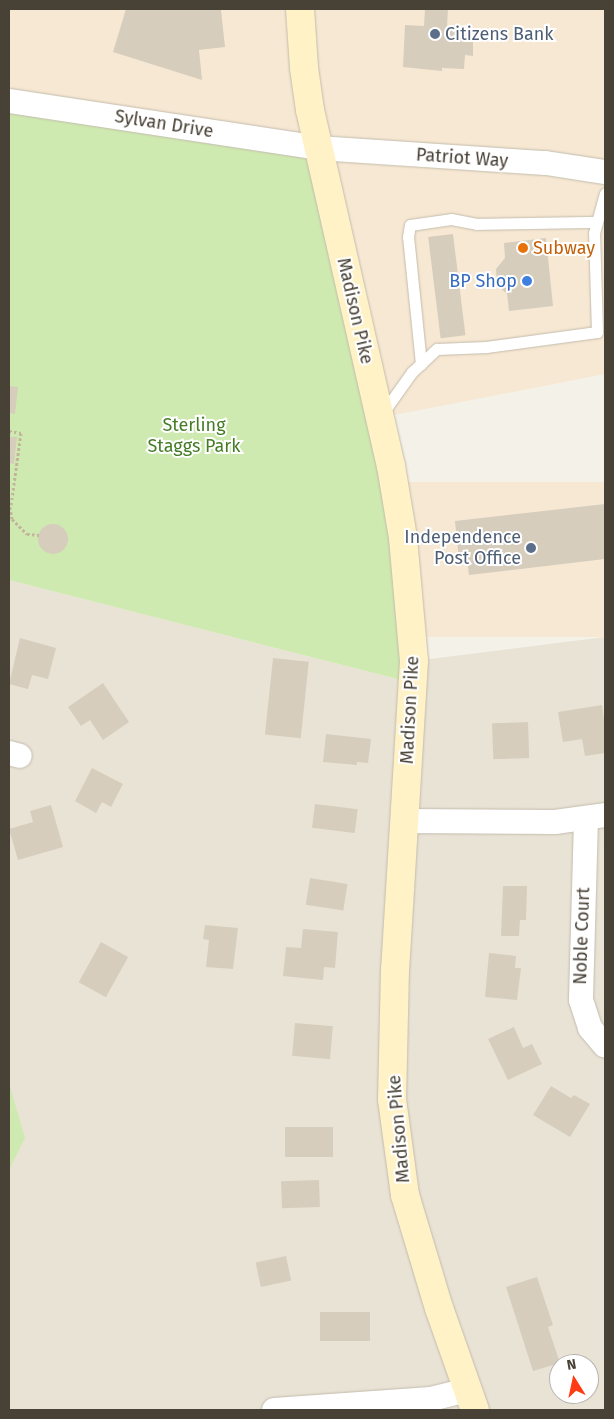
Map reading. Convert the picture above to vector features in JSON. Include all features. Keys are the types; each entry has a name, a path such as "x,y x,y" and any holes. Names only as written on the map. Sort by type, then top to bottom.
{"main road":[{"name":"Madison Pike","path":"300,9 304,68 318,148 380,418 403,538 414,661 395,970 392,1099 405,1195 439,1308 471,1400"}],"street":[{"name":"Sylvan Drive","path":"9,101 318,148"},
{"name":"Patriot Way","path":"318,148 546,163 605,172"},
{"path":"404,821 555,822 596,817"},
{"name":"Noble Court","path":"596,817 581,1000 590,1028 605,1046"},
{"path":"274,1410 430,1398 471,1400"}],"lane":[{"path":"380,418 412,372 437,349 486,347 597,332 594,233 605,193"},
{"path":"421,364 408,237 410,226 451,219 477,224 597,222"}],"path":[{"path":"9,431 21,433 10,504 11,520 28,534 39,535"}],"shaded area":[{"path":"9,9 605,9 605,374 379,418 9,101"},
{"path":"396,482 605,482 605,637 396,637"},
{"path":"9,580 413,683 414,661 605,637 605,1410 9,1410"}],"green space":[{"name":"Sterling Staggs Park","path":"9,101 318,148 355,308 413,683 9,580"},
{"path":"9,1083 25,1138 9,1170"}],"building":[{"path":"126,9 221,10 225,47 199,50 202,80 113,52"},
{"name":"Citizens Bank","path":"425,9 448,9 447,27 466,27 465,41 473,41 473,56 465,55 464,69 442,68 442,71 403,67 405,25 424,26"},
{"path":"453,234 465,335 441,338 428,237"},
{"path":"546,238 553,306 509,311 507,294 497,285 496,269 505,258 504,243"},
{"path":"9,386 18,387 15,414 9,413"},
{"path":"9,437 17,437 14,464 9,463"},
{"name":"Independence Post Office","path":"605,504 605,559 469,575 467,559 459,560 455,521"},
{"path":"53,524 59,525 67,533 67,545 59,553 53,554 47,553 39,545 38,539 39,533 47,525"},
{"path":"20,638 56,648 48,679 32,675 28,689 9,684"},
{"path":"273,658 309,662 301,738 265,735"},
{"path":"103,683 129,722 103,740 90,720 81,726 68,707"},
{"path":"602,705 605,728 605,753 585,756 582,739 563,742 558,712"},
{"path":"528,722 529,758 493,759 492,723"},
{"path":"326,734 371,739 368,763 357,762 357,765 323,762"},
{"path":"92,768 123,784 111,807 102,802 96,813 75,801"},
{"path":"315,804 358,809 355,833 312,828"},
{"path":"51,805 63,847 18,860 9,829 33,822 30,811"},
{"path":"310,878 348,884 343,911 306,905"},
{"path":"503,886 527,886 526,920 520,920 519,936 501,936"},
{"path":"205,925 238,928 233,969 206,967 209,940 203,939"},
{"path":"303,929 338,932 335,968 324,967 323,980 283,976 286,947 301,948"},
{"path":"101,942 128,957 106,997 79,982"},
{"path":"489,953 516,956 515,968 521,968 517,1000 485,997"},
{"path":"295,1023 333,1026 330,1059 292,1056"},
{"path":"514,1027 523,1048 532,1044 542,1064 508,1080 488,1039"},
{"path":"551,1086 571,1098 574,1095 590,1104 570,1137 533,1115"},
{"path":"285,1127 333,1127 333,1157 285,1157"},
{"path":"319,1180 320,1207 282,1208 281,1181"},
{"path":"286,1256 291,1280 261,1287 256,1262"},
{"path":"537,1277 553,1325 548,1327 557,1354 549,1354 549,1366 533,1371 506,1287"},
{"path":"320,1312 370,1312 370,1341 320,1341"}],"place":[{"name":"Citizens Bank","path":"435,34"},
{"name":"Subway","path":"523,248"},
{"name":"BP Shop","path":"527,281"},
{"name":"Independence Post Office","path":"531,548"}]}
